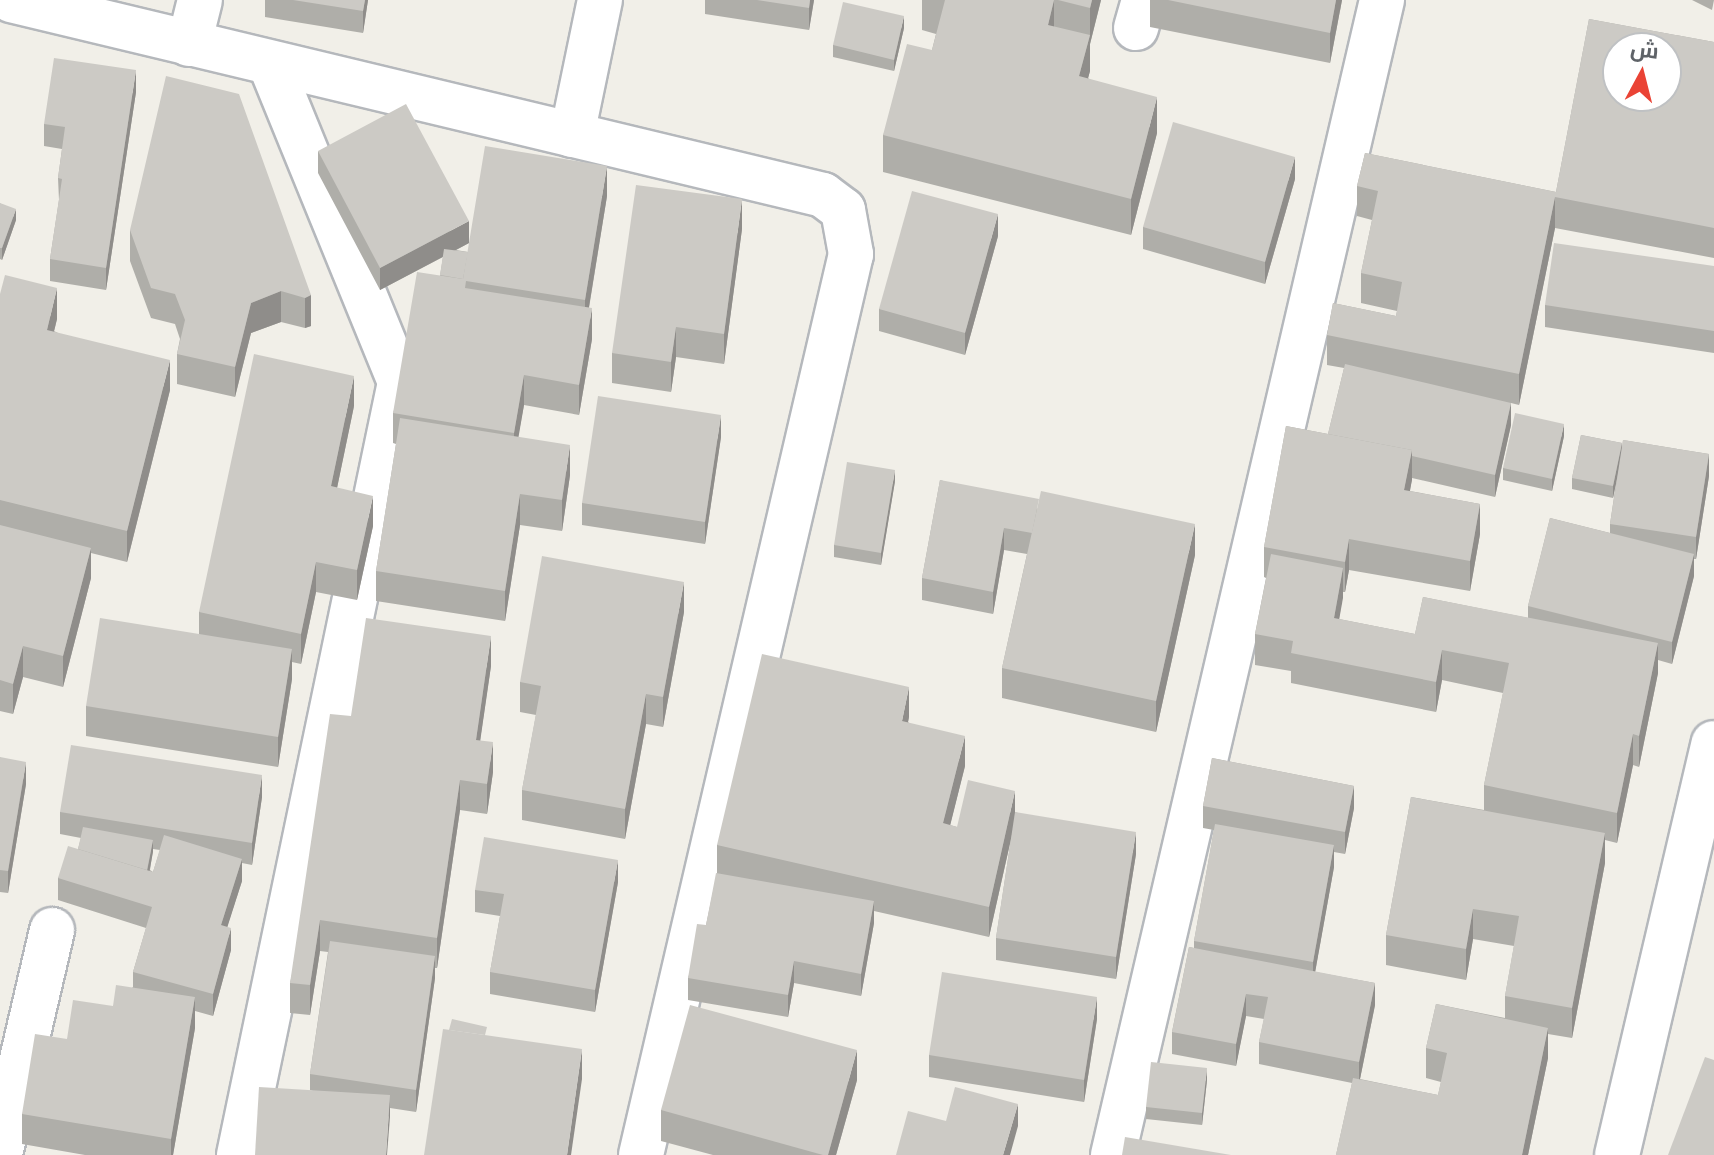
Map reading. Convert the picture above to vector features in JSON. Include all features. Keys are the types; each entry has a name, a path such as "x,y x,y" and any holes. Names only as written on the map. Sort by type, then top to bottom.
{"street":[{"path":"11,0 823,195 843,210 851,254 641,1155"},
{"path":"189,44 200,0"},
{"path":"572,135 600,0"},
{"path":"1113,1155 1382,0"},
{"path":"239,1155 400,382 270,63"},
{"path":"1617,1155 1714,743"},
{"path":"0,1154 52,930"}],"building":[{"path":"293,0 365,0 363,11"},
{"path":"757,0 810,0 809,8"},
{"path":"945,0 1054,0 1048,25 1090,35 1079,76 1157,97 1131,199 883,135 907,44 932,50"},
{"path":"1058,0 1092,0 1090,8"},
{"path":"1168,0 1336,0 1330,33"},
{"path":"843,2 904,16 894,60 833,45"},
{"path":"1589,19 1660,32 1602,32 1602,112 1682,112 1682,36 1714,42 1714,228 1555,197 1519,374 1327,335 1333,303 1396,316 1402,282 1361,273 1378,191 1357,186 1365,153 1556,192"},
{"path":"54,58 136,70 106,268 50,259 62,179 58,178 65,127 44,124"},
{"path":"166,76 239,94 311,295 305,298 281,291 251,303 235,367 177,354 185,320 175,294 151,288 130,230"},
{"path":"406,104 469,221 380,268 318,151"},
{"path":"1173,122 1295,157 1265,262 1143,227"},
{"path":"485,146 607,166 585,300 466,281 465,288 592,308 579,385 524,375 514,433 393,413 417,272 463,279"},
{"path":"636,185 742,199 724,334 676,327 671,362 612,353"},
{"path":"912,191 998,214 965,333 879,309"},
{"path":"0,203 16,209 2,248 0,248"},
{"path":"1554,243 1714,266 1714,331 1545,305"},
{"path":"444,249 468,252 463,279 440,275"},
{"path":"5,275 57,288 47,330 170,360 127,531 0,500 0,294"},
{"path":"254,354 354,376 331,486 373,496 357,570 316,562 301,634 199,612"},
{"path":"1345,364 1511,403 1495,475 1412,456 1412,450 1328,434"},
{"path":"598,396 721,415 705,522 582,503"},
{"path":"1515,413 1564,424 1552,479 1503,468"},
{"path":"400,418 570,445 562,500 520,494 505,591 376,571"},
{"path":"1286,426 1412,450 1404,490 1480,504 1470,561 1349,539 1345,562 1264,547"},
{"path":"1581,435 1622,443 1613,486 1572,478"},
{"path":"1623,440 1709,454 1696,537 1610,524"},
{"path":"847,462 895,470 881,553 834,545"},
{"path":"940,480 1039,499 1032,533 1004,528 993,592 922,578"},
{"path":"1041,491 1195,524 1156,701 1002,668"},
{"path":"1550,518 1694,554 1672,642 1528,606"},
{"path":"0,525 91,548 63,656 23,646 13,684 0,680"},
{"path":"1271,554 1343,568 1334,618 1415,634 1423,597 1658,643 1639,736 1633,734 1617,813 1484,785 1509,663 1442,650 1436,682 1291,653 1293,641 1255,634"},
{"path":"542,556 684,582 663,697 646,694 625,809 522,790 541,686 520,682"},
{"path":"100,618 292,649 278,737 86,706"},
{"path":"366,618 491,636 476,740 493,742 487,784 460,780 437,938 320,920 310,985 290,983 330,714 351,716"},
{"path":"762,654 909,687 902,721 965,736 943,823 957,827 968,780 1015,791 989,907 717,845"},
{"path":"71,745 262,775 252,843 60,812"},
{"path":"0,757 26,762 8,871 0,870"},
{"path":"1212,758 1354,786 1345,832 1203,806"},
{"path":"1411,797 1605,833 1572,1008 1505,996 1519,916 1473,909 1466,949 1386,935"},
{"path":"1015,812 1136,832 1116,957 996,938"},
{"path":"1215,824 1334,845 1313,962 1194,941"},
{"path":"83,827 153,840 147,870 78,849"},
{"path":"164,835 242,859 221,925 231,928 213,994 133,972 152,907 58,878 68,846 153,872"},
{"path":"484,837 618,860 595,990 490,972 504,894 475,890"},
{"path":"716,873 874,901 861,974 794,961 788,995 688,978 697,924 706,925"},
{"path":"330,941 435,956 416,1090 310,1074"},
{"path":"1189,947 1375,983 1359,1062 1259,1042 1268,997 1246,994 1236,1044 1172,1032"},
{"path":"942,972 1097,997 1084,1080 929,1055"},
{"path":"116,985 195,997 171,1139 22,1114 35,1034 67,1039 73,1000 113,1006"},
{"path":"1436,1004 1548,1028 1522,1155 1336,1155 1353,1078 1438,1095 1447,1053 1426,1048"},
{"path":"690,1005 857,1050 828,1155 661,1110"},
{"path":"452,1019 487,1027 485,1035 449,1030"},
{"path":"443,1029 582,1049 567,1155 424,1155"},
{"path":"1705,1057 1714,1060 1714,1155 1668,1155"},
{"path":"1151,1062 1207,1068 1202,1113 1146,1107"},
{"path":"259,1087 390,1095 386,1155 255,1155"},
{"path":"955,1087 1018,1104 1003,1155 896,1155 908,1111 946,1121"},
{"path":"1125,1137 1231,1155 1122,1155"}]}
